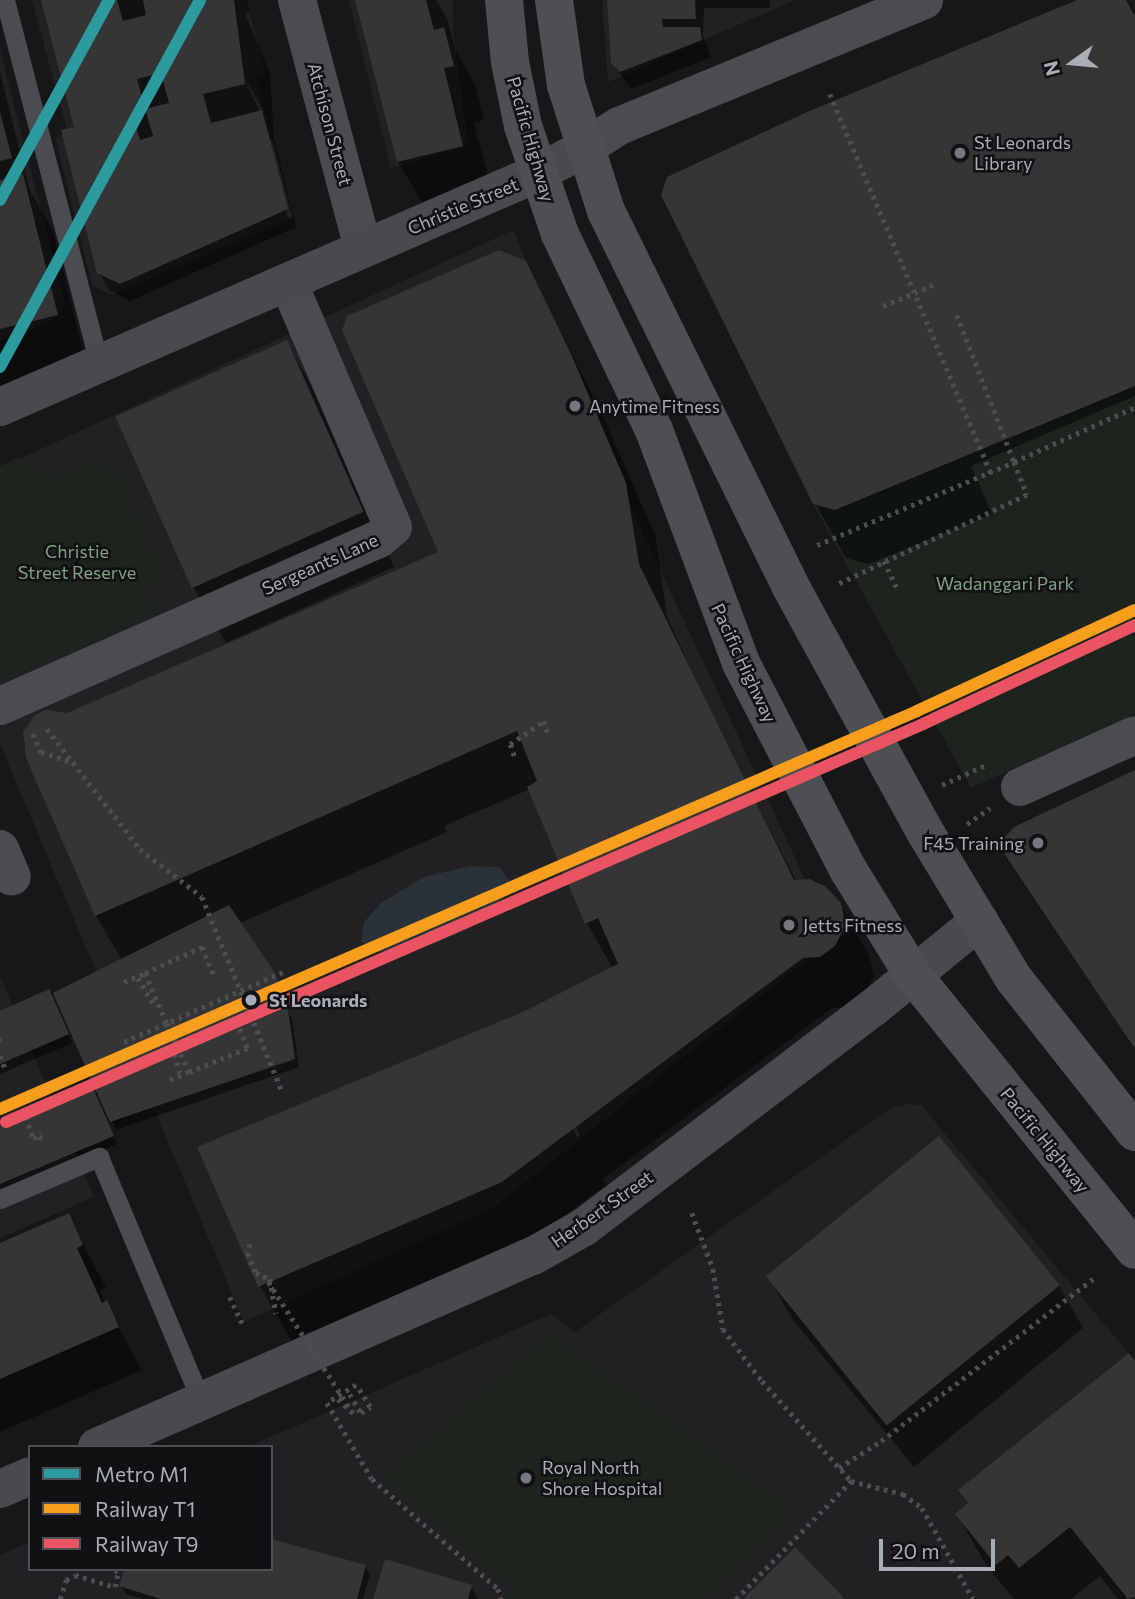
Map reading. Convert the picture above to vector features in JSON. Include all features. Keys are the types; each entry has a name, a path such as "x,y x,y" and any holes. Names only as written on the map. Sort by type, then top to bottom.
{"main road":[{"name":"Pacific Highway","path":"504,0 510,62 538,173 560,234 676,484 741,663 849,871 913,975 1135,1250"},
{"path":"554,0 566,85 583,149 607,211 792,589 1014,979 1135,1132"}],"street":[{"name":"Atchison Street","path":"297,0 363,248"},
{"name":"Christie Street","path":"0,407 538,173 619,126 924,0"},
{"name":"Sergeants Lane","path":"0,706 390,532 392,519 288,282"},
{"path":"1020,787 1135,735"},
{"name":"Herbert Street","path":"102,1445 533,1256 584,1227 913,975 979,921"},
{"path":"0,1489 28,1477"}],"lane":[{"path":"5,0 99,363"},
{"path":"0,1199 99,1157 201,1401"}],"path":[{"path":"830,94 991,472"},
{"path":"884,306 933,285"},
{"path":"838,586 918,544 1027,495 957,315"},
{"path":"817,545 991,472 1135,407"},
{"path":"884,561 898,588"},
{"path":"513,756 510,744 544,721 548,734"},
{"path":"61,742 140,849 202,897 282,1091"},
{"path":"41,752 77,764"},
{"path":"154,1005 141,977 124,982 202,947 215,978"},
{"path":"124,1042 282,972"},
{"path":"145,973 189,1072"},
{"path":"172,1045 183,1072 168,1081 247,1048 234,1019"},
{"path":"0,1056 6,1069"},
{"path":"22,1109 34,1139 41,1136"},
{"path":"692,1213 713,1269 723,1329 762,1381 850,1481 903,1494 922,1508 973,1599"},
{"path":"250,1244 248,1252 256,1273 270,1279 276,1313"},
{"path":"264,1275 339,1397 353,1413"},
{"path":"839,1468 881,1441 1093,1279"},
{"path":"230,1297 244,1327"},
{"path":"350,1394 361,1413 370,1407 356,1385 327,1403 372,1479 498,1589 501,1599"},
{"path":"736,1599 850,1481"},
{"path":"60,1599 66,1580 75,1576 115,1587 118,1572 116,1571"}],"shaded area":[{"path":"32,0 246,0 265,72 255,76 294,218 111,295 92,285 55,138 68,134"},
{"path":"349,0 453,0 453,30 468,146 391,168"},
{"path":"602,0 795,0 608,82"},
{"path":"0,50 65,305 54,320 0,341"},
{"path":"513,230 629,503 833,939 494,1207 244,1322 0,744 0,468"},
{"path":"470,866 499,867 511,883 508,893 470,928 434,944 395,951 377,952 361,941 364,922 381,903 424,877"},
{"path":"0,976 94,1197 0,1238"},
{"path":"907,1104 921,1105 1135,1361 1135,1599 0,1599 0,1555 28,1543 28,1571 273,1571 273,1445 253,1445 551,1314 575,1332 889,1109"}],"green space":[{"name":"Wadanggari Park","path":"1135,386 1135,714 971,788 813,504 836,510"},
{"name":"Christie Street Reserve","path":"20,457 25,464 56,477 93,462 123,472 168,579 150,587 160,613 6,681 0,679 0,466"},
{"path":"550,1331 797,1510 708,1599 509,1599 505,1584 380,1478"}],"building":[{"path":"41,0 117,0 123,21 146,15 143,0 234,0 245,84 203,94 211,123 262,110 288,209 120,284 97,273 61,130 74,127","holes":["161,73 169,103 145,109 137,79","145,109 153,136 140,140 132,112"]},
{"path":"355,0 426,0 434,30 444,27 454,66 444,68 463,146 397,162"},
{"path":"607,0 695,0 696,19 662,19 663,27 700,27 702,40 620,72 611,63"},
{"path":"1077,0 1126,0 1135,17 1135,386 835,510 813,504 661,195 667,177 807,112"},
{"path":"0,112 12,158 0,161"},
{"path":"23,174 58,315 0,329 0,180"},
{"path":"499,250 526,261 571,354 626,483 639,564 794,880 809,879 825,886 841,903 846,925 835,946 820,957 803,958 502,1182 258,1287 197,1147 525,1011 618,964 598,918 585,924 527,787 537,781 517,731 95,916 26,758 23,732 35,715 46,710 67,713 438,552 342,330 347,316"},
{"path":"287,340 363,512 192,588 115,416"},
{"path":"1135,770 1135,1049 1004,853 1005,837 1014,827"},
{"path":"229,905 275,973 288,1009 295,1059 110,1122 53,993"},
{"path":"49,989 69,1034 0,1064 0,1011"},
{"path":"92,1086 114,1136 0,1184 0,1127"},
{"path":"939,1136 1060,1285 887,1426 766,1276"},
{"path":"69,1213 83,1245 77,1248 102,1303 107,1300 119,1327 0,1379 0,1243"},
{"path":"1129,1353 1135,1361 1135,1597 1128,1599 1070,1527 1019,1568 1008,1555 996,1565 955,1514 968,1503 958,1490"},
{"path":"273,1540 366,1565 357,1599 161,1599 119,1586 123,1571 273,1571"},
{"path":"795,1547 845,1599 743,1599"},
{"path":"385,1559 472,1585 468,1599 373,1599"}],"metro line":[{"name":"M1","path":"0,200 109,0"},
{"name":"M1","path":"0,367 200,0"}],"rail line":[{"name":"T1","path":"0,1109 917,711 1135,610"},
{"name":"T9","path":"6,1122 923,724 1135,625"}],"place":[{"name":"St Leonards Library","path":"960,153"},
{"name":"Anytime Fitness","path":"575,406"},
{"name":"F45 Training","path":"1038,843"},
{"name":"Jetts Fitness","path":"789,925"},
{"name":"St Leonards","path":"251,1000"},
{"name":"Royal North Shore Hospital","path":"526,1478"}]}
